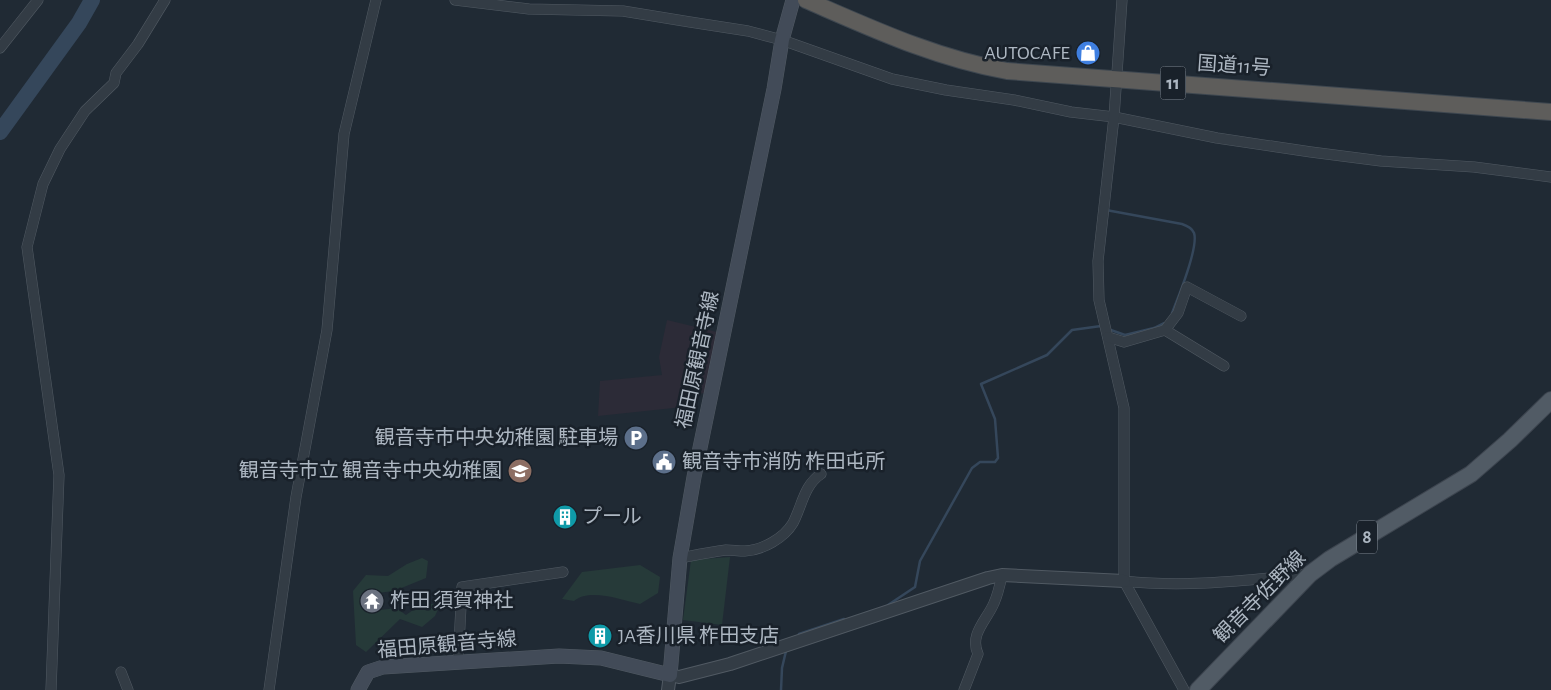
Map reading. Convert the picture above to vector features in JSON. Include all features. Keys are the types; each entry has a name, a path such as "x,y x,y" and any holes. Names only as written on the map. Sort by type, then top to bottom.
{"highway":[{"name":"国道11号","path":"806,0 920,49 946,58 1007,71 1551,112"}],"main road":[{"name":"福田原観音寺線","path":"358,690 368,672 374,669 552,656 601,658 670,676 680,558 694,477 770,108 782,40 793,0"},
{"name":"観音寺佐野線","path":"1198,690 1310,574 1330,559 1471,474 1551,400"}],"street":[{"path":"0,48 38,0"},
{"path":"51,690 60,475 27,247 43,184 60,149 85,110 114,83 116,73 146,31 165,0"},
{"path":"269,690 296,497 327,330 344,134 376,0"},
{"path":"455,0 529,10 623,11 748,31 782,40 892,79 1071,112 1114,117 1217,138 1381,161 1474,167 1551,177"},
{"path":"1122,0 1118,79 1098,261 1099,300 1124,408 1124,581 1184,690"},
{"path":"1108,337 1124,342 1165,330 1178,313 1187,287 1241,316"},
{"path":"1165,330 1224,366"},
{"path":"680,558 732,550 746,551 763,546 784,535 792,524 813,479 821,474"},
{"path":"458,663 462,586 563,572"},
{"path":"668,690 670,676 679,677 730,664 988,578 1002,575 1124,581 1160,585 1199,585 1310,574"},
{"path":"964,690 978,654 975,647 976,634 994,604 1002,575"},
{"path":"121,672 128,690"}],"shaded area":[{"path":"667,320 717,332 705,393 685,396 683,407 598,416 600,381 662,375 659,357"}],"green space":[{"path":"730,557 722,625 683,620 691,560"},
{"path":"422,558 428,561 426,578 394,591 377,593 365,608 373,611 396,608 406,615 423,603 440,605 435,616 422,627 400,619 366,652 356,645 353,591 366,575 388,576 407,564"},
{"path":"640,565 660,577 658,593 640,604 597,595 588,595 574,601 562,599 582,572"}],"waterway":[{"path":"0,132 79,23 92,0"},
{"path":"1106,210 1182,224 1190,227 1193,231 1195,240 1191,261 1172,313"},
{"path":"1108,329 1125,335 1154,328 1164,323"},
{"path":"888,605 915,587 920,561 972,468 980,462 995,462 998,458 995,419 981,384 1047,355 1072,330 1101,326"},
{"path":"799,634 844,619"},
{"path":"781,690 782,668 786,651"}],"place":[{"name":"AUTOCAFE","path":"1088,53"},
{"name":"観音寺市中央幼稚園 駐車場","path":"636,438"},
{"name":"観音寺市消防 柞田屯所","path":"664,462"},
{"name":"観音寺市立 観音寺中央幼稚園","path":"520,471"},
{"name":"プール","path":"565,517"},
{"name":"柞田 須賀神社","path":"372,601"},
{"name":"JA香川県 柞田支店","path":"600,636"}]}
